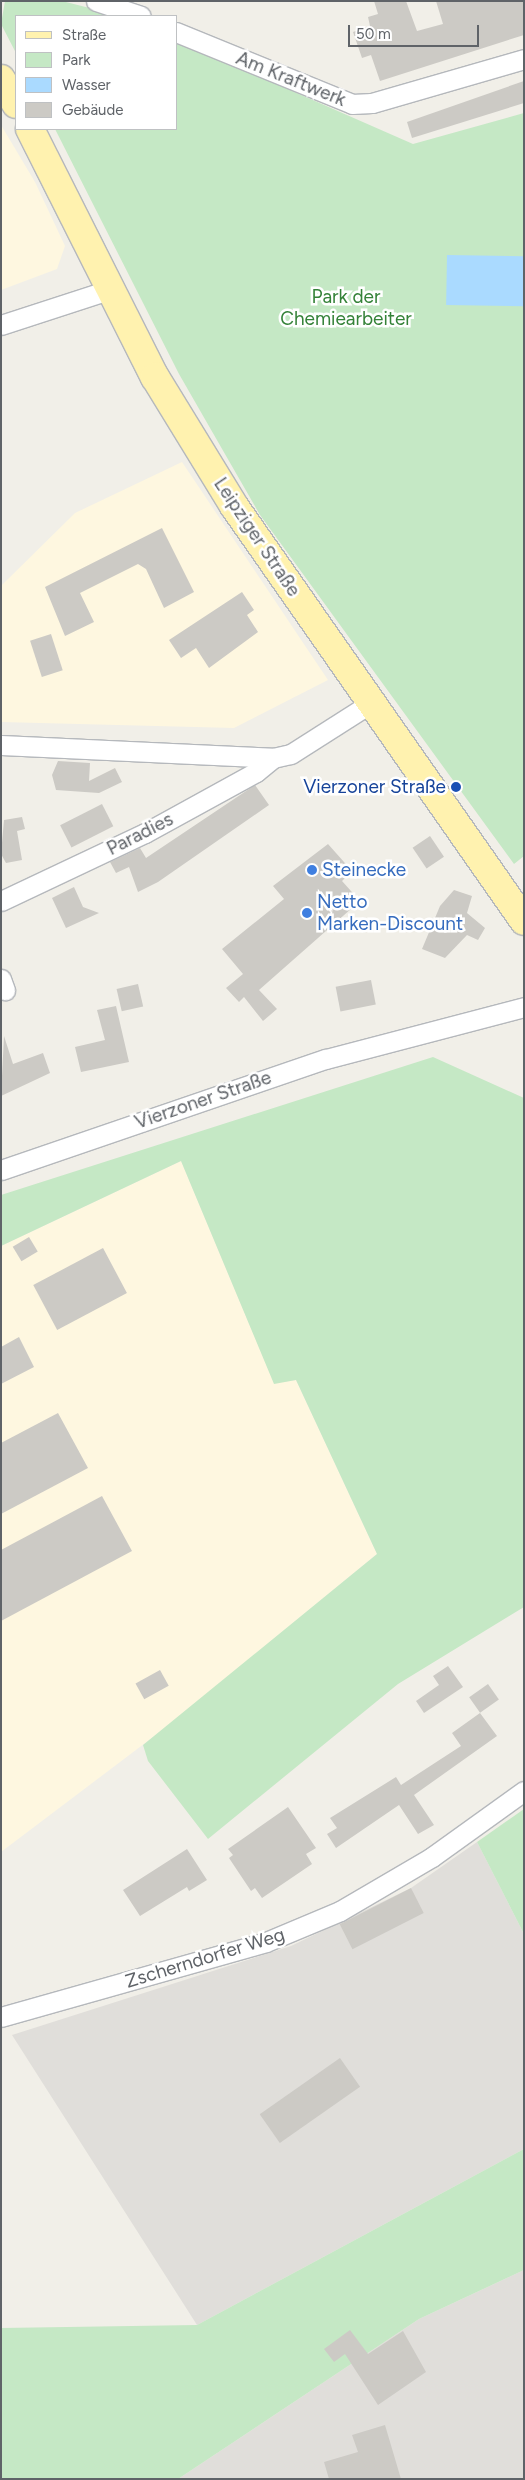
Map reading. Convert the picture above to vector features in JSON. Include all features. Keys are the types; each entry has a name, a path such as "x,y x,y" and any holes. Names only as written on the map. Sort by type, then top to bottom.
{"main road":[{"path":"1,79 15,102"},
{"name":"Leipziger Straße","path":"30,130 154,377 234,506 524,921"}],"street":[{"path":"96,1 138,15"},
{"name":"Am Kraftwerk","path":"178,33 352,104 372,103 524,59"},
{"path":"1,324 109,290"},
{"name":"Paradies","path":"1,745 273,758 291,754 371,703"},
{"name":"Paradies","path":"1,901 145,833 256,772 273,758"},
{"name":"Vierzoner Straße","path":"1,1170 326,1059 524,1007"},
{"name":"Zscherndorfer Weg","path":"1,2017 266,1942 331,1915 432,1857 524,1791"}],"shaded area":[{"path":"1,125 35,182 65,246 57,269 1,290"},
{"path":"182,462 328,680 234,728 1,722 1,586 75,513"},
{"path":"181,1161 274,1383 296,1380 377,1554 169,1725 1,1852 1,1246"},
{"path":"477,1842 524,1934 524,2149 197,2325 12,2035 291,1946 411,1888"},
{"path":"524,2270 524,2479 178,2479 419,2319"}],"green space":[{"path":"5,1 62,1 117,15 15,15 15,51 1,24"},
{"name":"Park der Chemiearbeiter","path":"178,41 413,144 524,113 524,856 514,864 260,515 179,374 56,130 178,130"},
{"path":"433,1057 524,1098 524,1607 398,1684 208,1839 148,1761 143,1745 377,1554 296,1380 274,1384 181,1161 1,1246 1,1195"},
{"path":"524,1809 524,1934 477,1842"},
{"path":"524,2149 524,2270 419,2319 178,2479 1,2479 1,2328 197,2325"}],"water":[{"path":"447,255 524,256 523,306 446,305"}],"building":[{"path":"374,1 406,1 417,31 443,24 436,1 524,1 524,35 380,81 371,55 362,58 353,32 370,26 368,17 378,14"},
{"path":"524,81 524,103 412,138 407,122"},
{"path":"162,528 194,592 164,608 146,569 138,564 80,593 94,622 65,636 45,587"},
{"path":"242,592 254,610 247,615 258,632 209,668 196,648 181,658 169,640"},
{"path":"51,634 63,670 42,677 30,641"},
{"path":"58,761 90,763 89,781 115,768 122,782 99,793 56,790 52,775"},
{"path":"255,785 269,805 158,882 138,892 129,867 116,873 110,862 140,848 146,858"},
{"path":"102,804 113,826 71,848 60,825"},
{"path":"22,817 25,829 17,831 22,860 6,863 1,854 4,820"},
{"path":"430,836 444,857 427,868 413,848"},
{"name":"Netto Marken-Discount","path":"328,844 352,871 342,881 360,901 259,990 277,1009 263,1021 244,997 239,1002 226,988 243,974 222,949 284,899 273,886"},
{"path":"74,887 83,907 99,913 66,928 52,898"},
{"path":"454,890 472,896 467,913 485,928 478,940 467,935 445,958 422,949 440,906"},
{"path":"371,980 376,1005 340,1011 336,987"},
{"path":"138,984 143,1006 122,1011 117,989"},
{"path":"116,1006 129,1062 81,1072 75,1047 105,1040 97,1010"},
{"path":"4,1036 13,1064 43,1053 50,1073 1,1096"},
{"path":"29,1237 38,1252 21,1261 13,1247"},
{"path":"103,1248 127,1293 57,1330 33,1285"},
{"path":"19,1337 34,1367 1,1384 1,1347"},
{"path":"58,1413 88,1468 1,1514 1,1443"},
{"path":"102,1496 132,1551 1,1621 1,1550"},
{"path":"448,1666 463,1687 424,1713 416,1701 439,1685 433,1676"},
{"path":"160,1670 169,1686 144,1699 136,1684"},
{"path":"488,1684 499,1700 480,1713 469,1697"},
{"path":"480,1713 497,1736 414,1795 434,1825 418,1834 399,1805 336,1848 327,1834 337,1828 330,1818 396,1777 401,1785 461,1746 452,1733"},
{"path":"288,1807 316,1848 306,1854 312,1864 262,1898 255,1888 251,1891 229,1858 233,1855 228,1849"},
{"path":"187,1849 207,1880 189,1891 187,1887 140,1916 123,1890"},
{"path":"411,1888 424,1913 352,1949 340,1924"},
{"path":"340,2058 360,2087 280,2143 260,2114"},
{"path":"350,2330 368,2354 403,2331 426,2372 378,2405 345,2354 334,2362 324,2349"},
{"path":"385,2425 401,2479 329,2479 324,2462 358,2452 352,2435"}],"place":[{"name":"Vierzoner Straße","path":"456,787"},
{"name":"Steinecke","path":"312,870"},
{"name":"Netto Marken-Discount","path":"307,913"}]}
